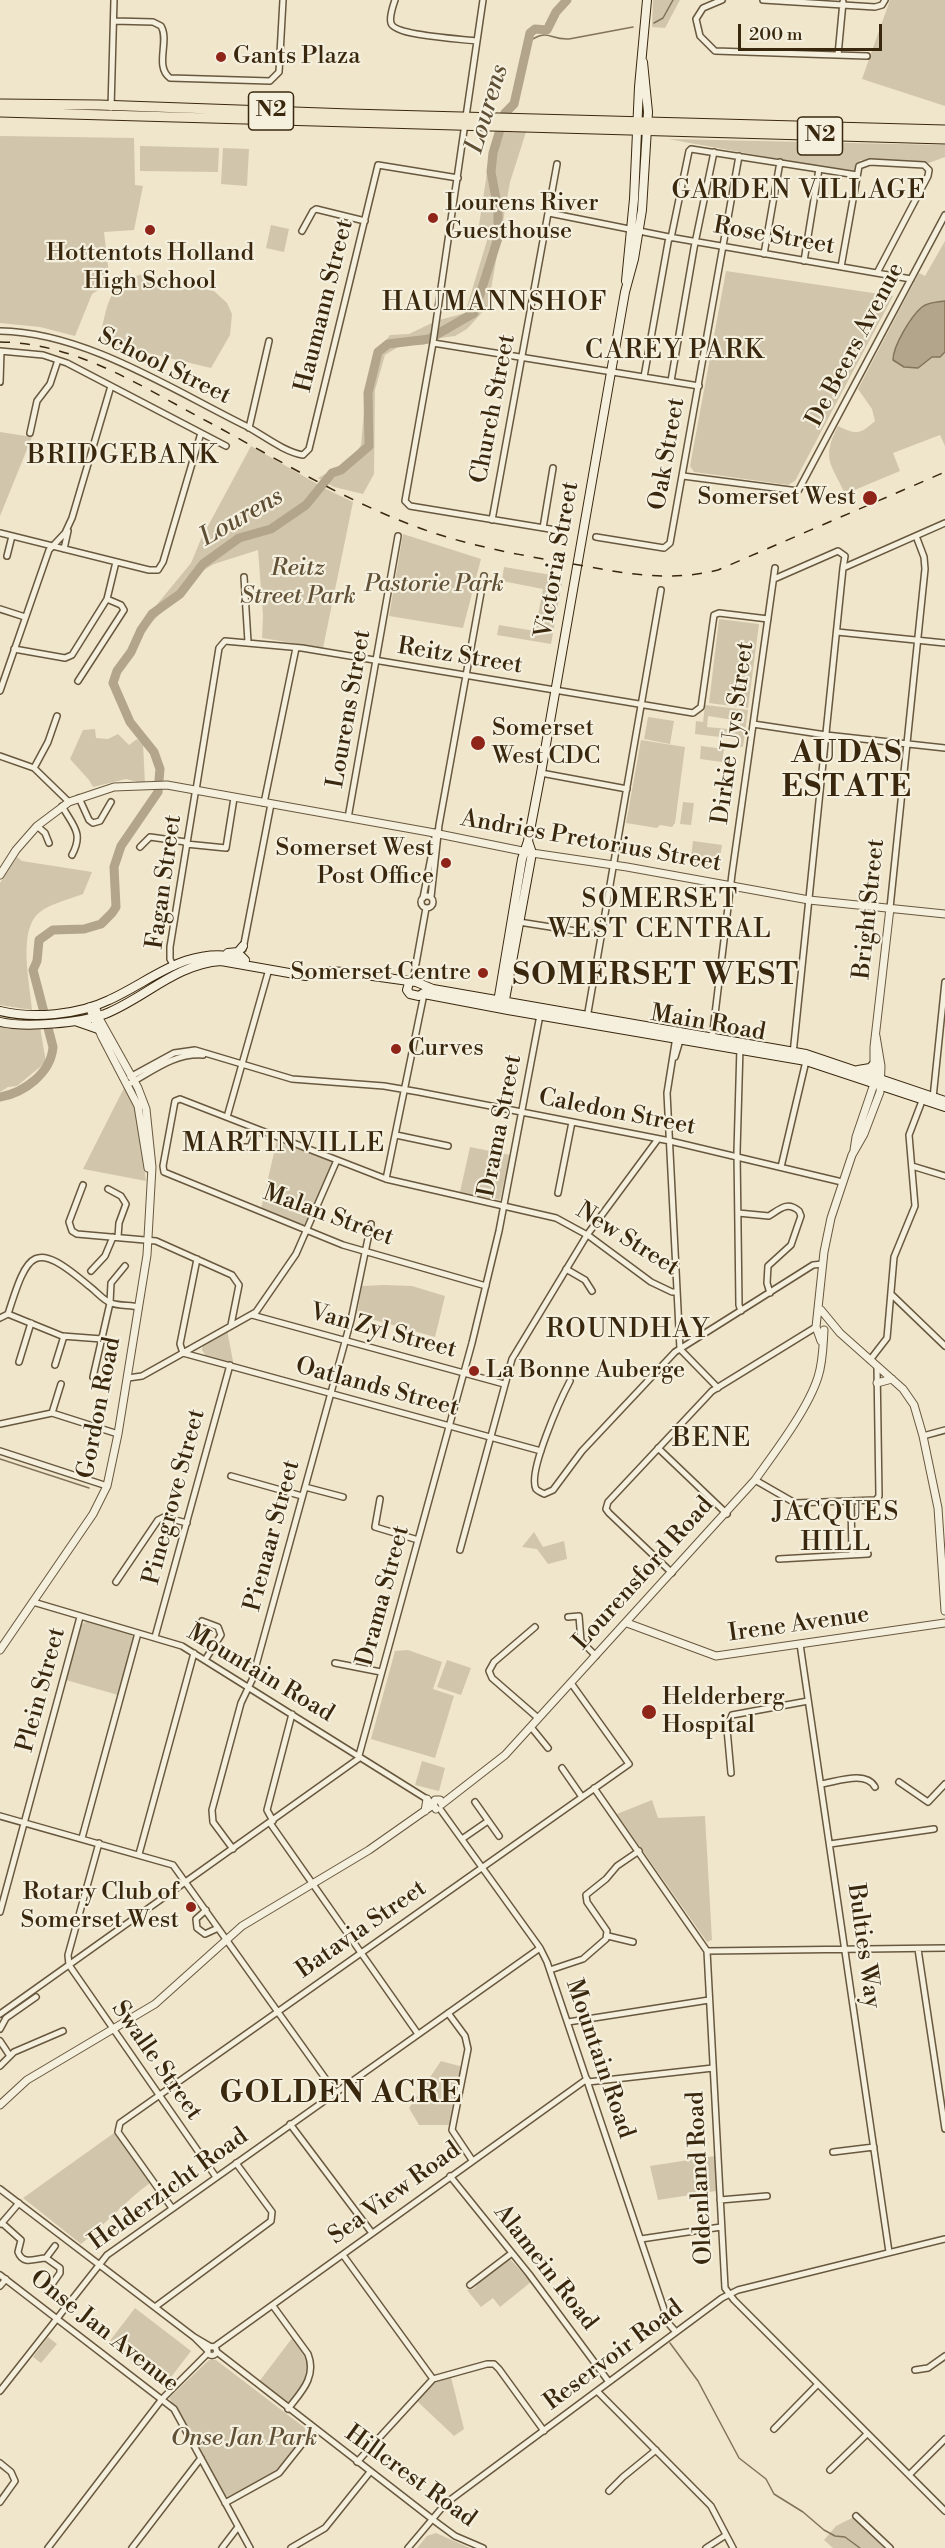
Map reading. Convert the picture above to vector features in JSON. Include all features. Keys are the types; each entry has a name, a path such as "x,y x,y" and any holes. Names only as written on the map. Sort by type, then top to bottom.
{"highway":[{"name":"N2","path":"0,104 465,126 498,127 524,122"},
{"name":"N2","path":"0,112 111,111 467,116 501,117 524,122 945,139"},
{"name":"N2","path":"642,126 945,130"}],"main road":[{"name":"Victoria Street","path":"501,1005 635,231 642,126 639,87 647,0"},
{"path":"501,1005 519,922 528,852"},
{"path":"0,1011 31,1015 92,1006 124,993 173,965 199,956 238,952 243,946"},
{"path":"223,954 258,968 306,976 328,971 389,979 411,986 422,993"},
{"path":"0,1022 33,1025 96,1016 177,973 208,962 240,960"},
{"path":"411,986 422,993"},
{"name":"Main Road","path":"422,993 792,1055 819,1057 922,1101 945,1107"},
{"name":"Main Road","path":"422,993 501,1005 540,1015 587,1019"},
{"path":"423,1006 429,998 440,997"},
{"path":"73,1021 98,1029"},
{"name":"Main Road","path":"792,1055 945,1101"},
{"path":"854,1070 870,1068 875,1062"}],"street":[{"path":"111,111 114,0"},
{"path":"114,21 153,22 162,26 164,32 163,70 170,78 270,81 279,72 283,0"},
{"path":"395,0 390,20 393,27 432,37 477,41"},
{"path":"483,0 436,321 405,500 407,504 556,530"},
{"path":"722,0 703,9 696,19 700,36 715,51 867,56"},
{"path":"763,0 843,2 874,7 884,2"},
{"path":"838,55 843,2"},
{"path":"644,377 689,151 694,149 857,176"},
{"path":"670,381 695,241 714,152"},
{"name":"Oak Street","path":"596,537 664,548 668,546 699,386 739,156"},
{"path":"765,254 780,162"},
{"path":"841,267 859,166 864,162 924,165 929,170 928,176 877,273"},
{"name":"Church Street","path":"492,520 557,164"},
{"name":"Haumann Street","path":"305,454 311,443 378,165 458,178"},
{"path":"804,261 819,169"},
{"path":"302,231 316,209 365,221"},
{"name":"Rose Street","path":"549,213 670,238 911,279"},
{"name":"De Beers Avenue","path":"682,476 798,491 945,215"},
{"name":"School Street","path":"0,331 48,336 83,347 300,455 305,454"},
{"path":"433,340 522,358 699,386"},
{"path":"249,428 269,341"},
{"path":"0,378 0,351 58,360 226,446"},
{"path":"30,433 37,401 51,384 58,360"},
{"path":"64,549 111,386"},
{"path":"0,532 116,562 158,570 163,562 201,433"},
{"path":"543,528 553,468"},
{"path":"843,568 945,523"},
{"path":"1,687 45,560 53,546 68,529"},
{"path":"6,556 12,536"},
{"name":"Lourens Street","path":"348,818 398,536"},
{"name":"Bright Street","path":"878,1082 875,1062 876,1036 925,564 916,536"},
{"path":"774,579 838,551 844,556 792,1055"},
{"path":"14,649 69,657 75,652 107,598 116,562"},
{"name":"Dirkie Uys Street","path":"712,1041 775,568"},
{"path":"426,908 421,903 439,825 484,576"},
{"path":"244,577 248,642"},
{"path":"587,1019 661,590"},
{"path":"78,681 124,610 121,605 107,598"},
{"path":"0,609 26,617"},
{"name":"Reitz Street","path":"219,648 227,640 296,648 693,713 701,707 714,615 720,612 768,619"},
{"path":"837,632 945,643"},
{"name":"Fagan Street","path":"177,973 170,947 219,648"},
{"path":"240,960 296,648"},
{"path":"34,768 48,742 57,716"},
{"path":"753,724 826,735 945,748"},
{"path":"0,756 34,768 46,777 69,802"},
{"path":"541,773 627,789"},
{"name":"Andries Pretorius Street","path":"0,875 2,866 37,825 62,806 114,787 142,785 268,803 437,833 528,852 809,900 945,914"},
{"path":"79,798 89,820 93,823 100,821 111,802"},
{"path":"140,847 150,837 225,848 233,798"},
{"path":"62,806 79,835 78,844 72,855"},
{"path":"37,825 45,833 49,843"},
{"path":"426,908 433,905 431,897 437,833"},
{"path":"615,852 619,862 625,867"},
{"path":"597,864 608,872 610,882"},
{"path":"423,898 431,897"},
{"path":"411,986 426,908"},
{"path":"519,922 601,935"},
{"path":"227,1117 269,969"},
{"path":"933,1098 945,982"},
{"path":"387,1179 423,1006 422,993"},
{"name":"Gordon Road","path":"0,1650 93,1514 106,1486 128,1378 149,1240 152,1167 148,1119 92,1006"},
{"name":"Drama Street","path":"360,1756 486,1286 504,1207 540,1015"},
{"name":"Gordon Road","path":"96,1016 98,1029 130,1080"},
{"path":"679,1035 667,1093 680,1349 718,1388"},
{"name":"Bright Street","path":"876,1036 878,1082"},
{"path":"740,1046 737,1086 737,1156 739,1305 741,1311"},
{"name":"Caledon Street","path":"130,1080 178,1052 195,1050 241,1065 309,1082 384,1086 534,1114 658,1138 842,1182"},
{"path":"781,1167 806,1061"},
{"name":"Lourensford Road","path":"0,2105 12,2092 33,2076 161,2000 226,1938 249,1921 362,1855 499,1761 727,1514 778,1448 813,1389 821,1366 820,1307 828,1229 855,1141 878,1082"},
{"path":"525,1098 528,1110 534,1114"},
{"name":"New Street","path":"162,1169 174,1102 180,1099 387,1179 556,1218 587,1235 651,1282 672,1292 678,1292"},
{"path":"870,1360 887,1338 894,1257 915,1203 909,1135 922,1101"},
{"path":"558,1193 572,1122"},
{"path":"244,1147 249,1148 252,1145 258,1130"},
{"path":"396,1135 448,1146"},
{"path":"460,1550 504,1384 514,1355 587,1235 658,1138"},
{"path":"128,1378 142,1376 249,1315 290,1264 337,1160"},
{"path":"912,1166 945,1176"},
{"name":"Malan Street","path":"162,1169 165,1173 364,1252 486,1286"},
{"path":"83,1185 69,1222 70,1228 77,1234 160,1242 235,1277 239,1285 231,1325"},
{"path":"91,1271 105,1256 115,1237 126,1204 121,1196 108,1189"},
{"path":"738,1213 769,1216 780,1207 787,1206 799,1211 801,1216 790,1245 768,1266 767,1283 770,1293"},
{"name":"Pienaar Street","path":"233,1849 213,1821 212,1815 345,1341 371,1224"},
{"path":"0,1318 8,1314 22,1273 32,1261 41,1257 53,1258 63,1264 110,1303 139,1307"},
{"path":"183,1353 180,1344 197,1259"},
{"path":"570,1381 553,1415 541,1451 535,1485 541,1493 546,1494 553,1490 582,1451 680,1349 813,1265 823,1264"},
{"path":"93,1377 110,1303 111,1283 125,1266"},
{"path":"566,1269 588,1282 592,1291"},
{"path":"891,1294 945,1347"},
{"path":"235,1306 249,1315"},
{"path":"820,1307 833,1326 911,1399 923,1436 941,1527 945,1611"},
{"path":"8,1314 64,1336 102,1340"},
{"name":"Van Zyl Street","path":"249,1315 504,1384"},
{"path":"19,1362 31,1323"},
{"path":"672,1573 609,1513 606,1506 610,1498 709,1394 804,1336 821,1328 833,1326"},
{"path":"821,1328 840,1333"},
{"path":"55,1365 64,1336"},
{"path":"200,1343 199,1350 204,1358"},
{"name":"Oatlands Street","path":"183,1353 541,1451"},
{"name":"Pinegrove Street","path":"155,1638 230,1365"},
{"path":"755,1480 791,1502 875,1501 879,1496 877,1366"},
{"path":"877,1383 892,1379"},
{"path":"52,1413 61,1384"},
{"path":"0,1424 52,1413 118,1434"},
{"path":"923,1436 945,1430"},
{"path":"658,1448 727,1514"},
{"path":"0,1451 106,1486"},
{"path":"231,1476 302,1496"},
{"path":"305,1487 343,1497"},
{"path":"380,1499 375,1527 418,1540"},
{"path":"850,1502 852,1555"},
{"path":"116,1582 158,1520 164,1517 187,1523"},
{"path":"779,1559 868,1554"},
{"name":"Mountain Road","path":"33,1602 176,1643 435,1803 540,1948 568,2022 669,2324 676,2332"},
{"path":"568,1617 579,1616 581,1641 596,1656"},
{"name":"Plein Street","path":"0,1912 80,1617"},
{"path":"202,1621 216,1626 221,1633 220,1640 205,1660"},
{"name":"Irene Avenue","path":"627,1623 714,1656 945,1623"},
{"path":"535,1627 494,1662 489,1671 492,1678 538,1718"},
{"path":"82,1838 138,1633"},
{"name":"Bulties Way","path":"800,1644 889,2252"},
{"path":"139,1854 194,1653"},
{"path":"335,1663 381,1672"},
{"name":"Batavia Street","path":"172,2208 118,2132 117,2128 120,2123 629,1764 571,1683"},
{"path":"731,1773 727,1729 732,1715 808,1701"},
{"path":"292,1714 267,1810 271,1822 311,1883 418,2034"},
{"path":"531,1727 548,1748"},
{"path":"0,2013 356,1762 360,1756"},
{"path":"562,1768 582,1797"},
{"path":"821,1784 862,1778 871,1781 875,1787"},
{"path":"899,1782 928,1802 945,1784"},
{"path":"594,1788 707,1951 945,1948"},
{"path":"475,1802 499,1836"},
{"path":"423,1814 428,1806 435,1803"},
{"path":"0,1816 171,1864 335,2092"},
{"path":"462,1839 488,1821"},
{"path":"830,1844 934,1829"},
{"path":"69,1965 68,1955 99,1843"},
{"path":"608,1936 607,1930 587,1902 586,1895 620,1864 639,1851"},
{"path":"206,1910 196,1919 197,1928 205,1934 218,1928"},
{"path":"608,1936 633,1942"},
{"path":"550,1970 583,1959 608,1936"},
{"name":"Helderzicht Road","path":"0,2391 107,2254 540,1948"},
{"path":"918,1949 945,2129"},
{"name":"Oldenland Road","path":"707,1951 724,2284 730,2294 945,2511"},
{"name":"Swalle Street","path":"69,1965 216,2177"},
{"path":"0,2029 6,2018 36,1997"},
{"path":"568,2022 710,2000"},
{"path":"448,2013 465,2036 468,2049 451,2128 472,2160"},
{"path":"0,2066 10,2056 63,2031"},
{"path":"0,2041 10,2056"},
{"name":"Sea View Road","path":"51,2547 162,2399 212,2351 472,2160 587,2081 713,2068"},
{"path":"291,2124 372,2233"},
{"path":"833,2152 874,2147"},
{"path":"155,2307 270,2221 272,2212 236,2163"},
{"name":"Alamein Road","path":"450,2176 512,2253 609,2382"},
{"name":"Hillcrest Road","path":"0,2189 455,2536 483,2548"},
{"path":"720,2200 767,2196"},
{"path":"19,2203 1,2224 21,2240 18,2252 23,2259 28,2261 46,2258 55,2246"},
{"path":"641,2239 721,2227"},
{"name":"Reservoir Road","path":"408,2548 446,2503 730,2294 738,2290 945,2239"},
{"path":"470,2285 512,2253"},
{"path":"343,2254 433,2379"},
{"path":"46,2258 61,2271 48,2290"},
{"name":"Onse Jan Avenue","path":"0,2275 162,2399 178,2415 250,2548"},
{"path":"0,2286 6,2279"},
{"path":"273,2306 308,2354 311,2362 307,2383 288,2409"},
{"path":"915,2370 928,2368 945,2356"},
{"path":"357,2462 433,2379 487,2364 494,2364 544,2431"},
{"path":"774,2429 818,2384"},
{"path":"597,2391 711,2506 733,2548"},
{"path":"225,2503 279,2473 314,2429"},
{"path":"830,2470 867,2434"},
{"path":"909,2475 945,2439"},
{"path":"609,2492 622,2477 656,2450"},
{"path":"132,2548 201,2458"},
{"path":"0,2463 11,2472 15,2481 0,2502"},
{"path":"291,2548 325,2528 370,2472"},
{"path":"856,2516 890,2548"},
{"path":"222,2548 238,2527"},
{"path":"706,2548 726,2535"}],"green space":[{"path":"653,0 680,0 665,28 652,27"},
{"path":"890,0 945,0 945,106 862,79"},
{"path":"496,131 526,132 510,182 488,306 467,329 455,336 440,338 423,345 401,345 385,355 375,390 374,474 363,494 334,487 318,478 348,460 361,445 366,389 375,355 390,335 409,334 436,321 465,313 489,234 479,225 491,147 493,147"},
{"path":"0,136 134,138 135,185 143,186 134,230 104,232 110,283 92,294 75,336 40,327 0,323"},
{"path":"668,139 945,145 945,157 926,164 860,160 855,173"},
{"path":"140,146 219,148 218,172 140,171"},
{"path":"223,148 249,149 247,186 221,184"},
{"path":"271,225 289,229 284,252 266,248"},
{"path":"945,241 945,446 940,435 893,453 900,471 845,494 830,461 830,446 833,437 838,426 858,432 875,421 872,409 858,389 919,273 925,276"},
{"path":"726,271 893,296 795,481 788,485 694,472 690,466"},
{"path":"143,274 214,291 227,303 232,314 230,335 211,368 106,343 101,332 112,295 123,282"},
{"path":"0,432 32,437 0,516"},
{"name":"Reitz Street Park","path":"251,446 353,502 323,648 262,638 263,615 258,550 214,564 204,570 147,627 143,635 136,630 191,563 201,539"},
{"name":"Pastorie Park","path":"403,534 481,559 463,628 389,616"},
{"path":"504,567 563,577 551,644 497,635 499,625 535,631 543,589 502,581"},
{"path":"719,619 759,624 748,708 709,703"},
{"path":"705,705 748,710 743,747 735,746 736,739 695,734 696,721 703,722","holes":["708,716 740,721 739,730 707,727"]},
{"path":"648,717 674,721 670,744 644,739"},
{"path":"95,729 96,738 108,739 118,734 129,745 137,739 143,744 145,784 126,779 93,787 70,759 83,730"},
{"path":"641,740 685,747 675,823 672,827 660,825 657,828 626,823"},
{"path":"701,746 724,749 722,762 700,759"},
{"path":"683,802 694,803 691,825 680,824"},
{"path":"693,841 722,845 718,870 690,866"},
{"path":"17,857 22,861 92,872 83,894 50,906 33,920 27,944 32,1010 0,1005 0,883"},
{"path":"0,1025 19,1029 40,1027 46,1062 17,1086 8,1087 0,1092"},
{"path":"125,1086 137,1113 146,1181 83,1169"},
{"path":"277,1140 332,1161 323,1190 304,1225 261,1209"},
{"path":"470,1147 510,1155 500,1200 460,1192"},
{"path":"362,1286 412,1286 445,1296 435,1337 357,1315"},
{"path":"227,1330 232,1363 206,1356 202,1350 203,1344"},
{"path":"534,1532 543,1547 564,1541 567,1559 548,1564 537,1549 522,1547"},
{"path":"87,1621 130,1633 133,1637 118,1695 66,1680 81,1625"},
{"path":"408,1650 442,1662 433,1689 454,1696 435,1758 371,1739 395,1651"},
{"path":"447,1660 471,1668 461,1695 437,1687"},
{"path":"422,1761 445,1768 439,1791 415,1785"},
{"path":"652,1800 658,1818 705,1816 712,1940 707,1942 617,1814"},
{"path":"441,2061 463,2067 449,2125 419,2125 409,2108"},
{"path":"114,2133 150,2183 81,2244 23,2198"},
{"path":"715,2156 716,2191 658,2200 650,2166"},
{"path":"510,2259 531,2282 500,2307 493,2298 481,2307 467,2290 474,2289 479,2282"},
{"path":"135,2308 191,2351 165,2385 109,2342"},
{"path":"48,2337 57,2344 41,2363 33,2357"},
{"path":"293,2337 305,2356 308,2369 305,2382 287,2403 258,2383"},
{"name":"Onse Jan Park","path":"209,2360 216,2360 305,2428 305,2436 278,2471 230,2498 224,2495 169,2398"},
{"path":"451,2377 464,2429 454,2436 417,2401 435,2382"},
{"path":"856,2516 890,2548 833,2548 824,2540 836,2526"},
{"path":"436,2533 470,2548 417,2548 427,2536"}],"shaded area":[{"path":"945,301 945,352 940,357 932,357 918,368 904,367 893,360 899,339 918,311 927,304"}],"waterway":[{"name":"Lourens","path":"0,1097 18,1091 35,1080 42,1073 51,1056 53,1047 33,970 37,961 39,940 53,930 84,929 101,924 112,913 116,907 114,867 121,846 158,792 160,769 154,752 130,722 113,683 117,671 131,652 141,630 152,614 180,594 203,564 239,538 271,529 306,505 332,473 341,470 369,446 368,393 378,352 388,344 429,339 474,313 498,238 498,209 491,172 493,153 505,113 514,104 530,33 535,29 547,30 556,12 567,0"},
{"path":"654,23 663,18 673,0"},
{"path":"526,43 544,35 569,39 633,27"},
{"path":"0,1459 89,1488"},
{"path":"670,2343 698,2381 739,2458 766,2479 774,2494 803,2512 824,2530 835,2536 845,2537 860,2548"}],"railway":[{"path":"0,342 28,344 54,350 105,368 346,496 406,523 490,548 631,574 683,576 718,570 945,472"}],"place":[{"name":"Gants Plaza","path":"221,57"},
{"name":"Lourens River Guesthouse","path":"433,218"},
{"name":"Hottentots Holland High School","path":"150,230"},
{"name":"Somerset West","path":"870,498"},
{"name":"Somerset West CDC","path":"478,743"},
{"name":"Somerset West Post Office","path":"446,863"},
{"name":"Somerset Centre","path":"483,973"},
{"name":"Curves","path":"396,1049"},
{"name":"La Bonne Auberge","path":"474,1371"},
{"name":"Helderberg Hospital","path":"649,1712"},
{"name":"Rotary Club of Somerset West","path":"191,1907"}],"district":[{"name":"GARDEN VILLAGE","path":"799,192"},
{"name":"HAUMANNSHOF","path":"495,304"},
{"name":"CAREY PARK","path":"675,352"},
{"name":"BRIDGEBANK","path":"123,457"},
{"name":"AUDAS ESTATE","path":"847,772"},
{"name":"SOMERSET WEST CENTRAL","path":"660,916"},
{"name":"SOMERSET WEST","path":"656,977"},
{"name":"MARTINVILLE","path":"284,1145"},
{"name":"ROUNDHAY","path":"628,1331"},
{"name":"BENE","path":"712,1440"},
{"name":"JACQUES HILL","path":"836,1529"},
{"name":"GOLDEN ACRE","path":"341,2095"}]}
